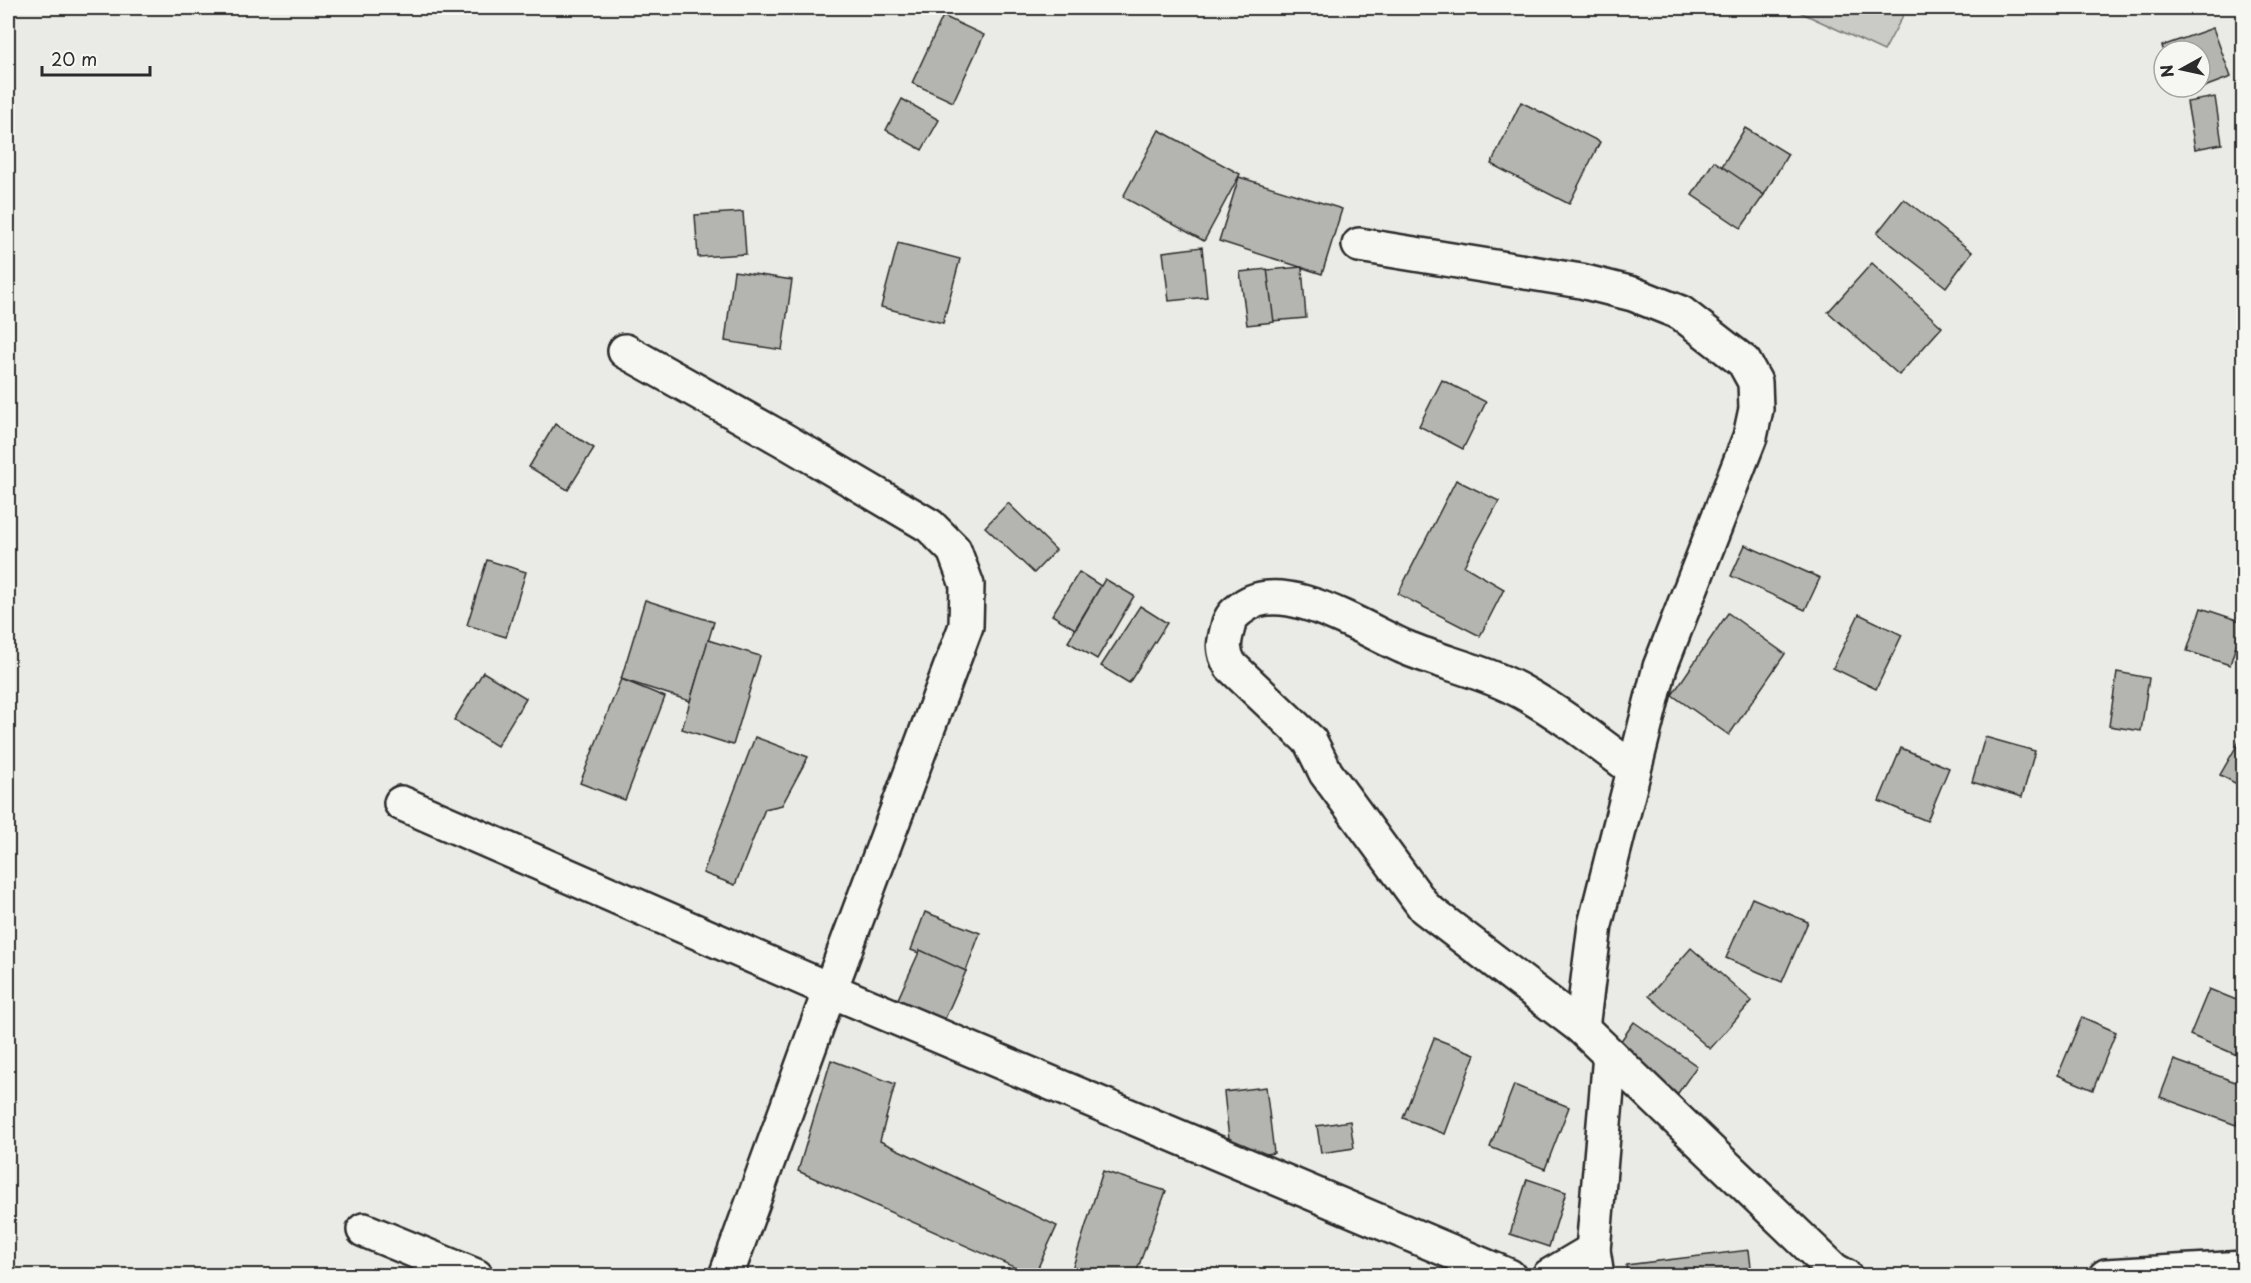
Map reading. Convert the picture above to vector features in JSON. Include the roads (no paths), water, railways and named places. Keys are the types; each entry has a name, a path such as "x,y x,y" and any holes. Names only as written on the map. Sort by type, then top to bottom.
{"street":[{"path":"1359,245 1581,281 1633,294 1681,313 1744,362 1755,382 1756,409 1750,437 1660,667 1595,925 1582,1028"},
{"path":"625,351 782,438 930,526 954,550 967,585 966,626 726,1275"},
{"path":"1633,769 1524,692 1408,648 1339,616 1293,599 1270,597 1252,600 1231,616 1223,645 1225,656 1231,666 1310,741 1326,773 1425,908 1582,1028 1834,1270 1845,1275"},
{"path":"401,803 830,990 1509,1275"},
{"path":"1549,1275 1595,1262 1610,1055"},
{"path":"364,1230 476,1275"},
{"path":"2106,1275 2244,1268"}]}
